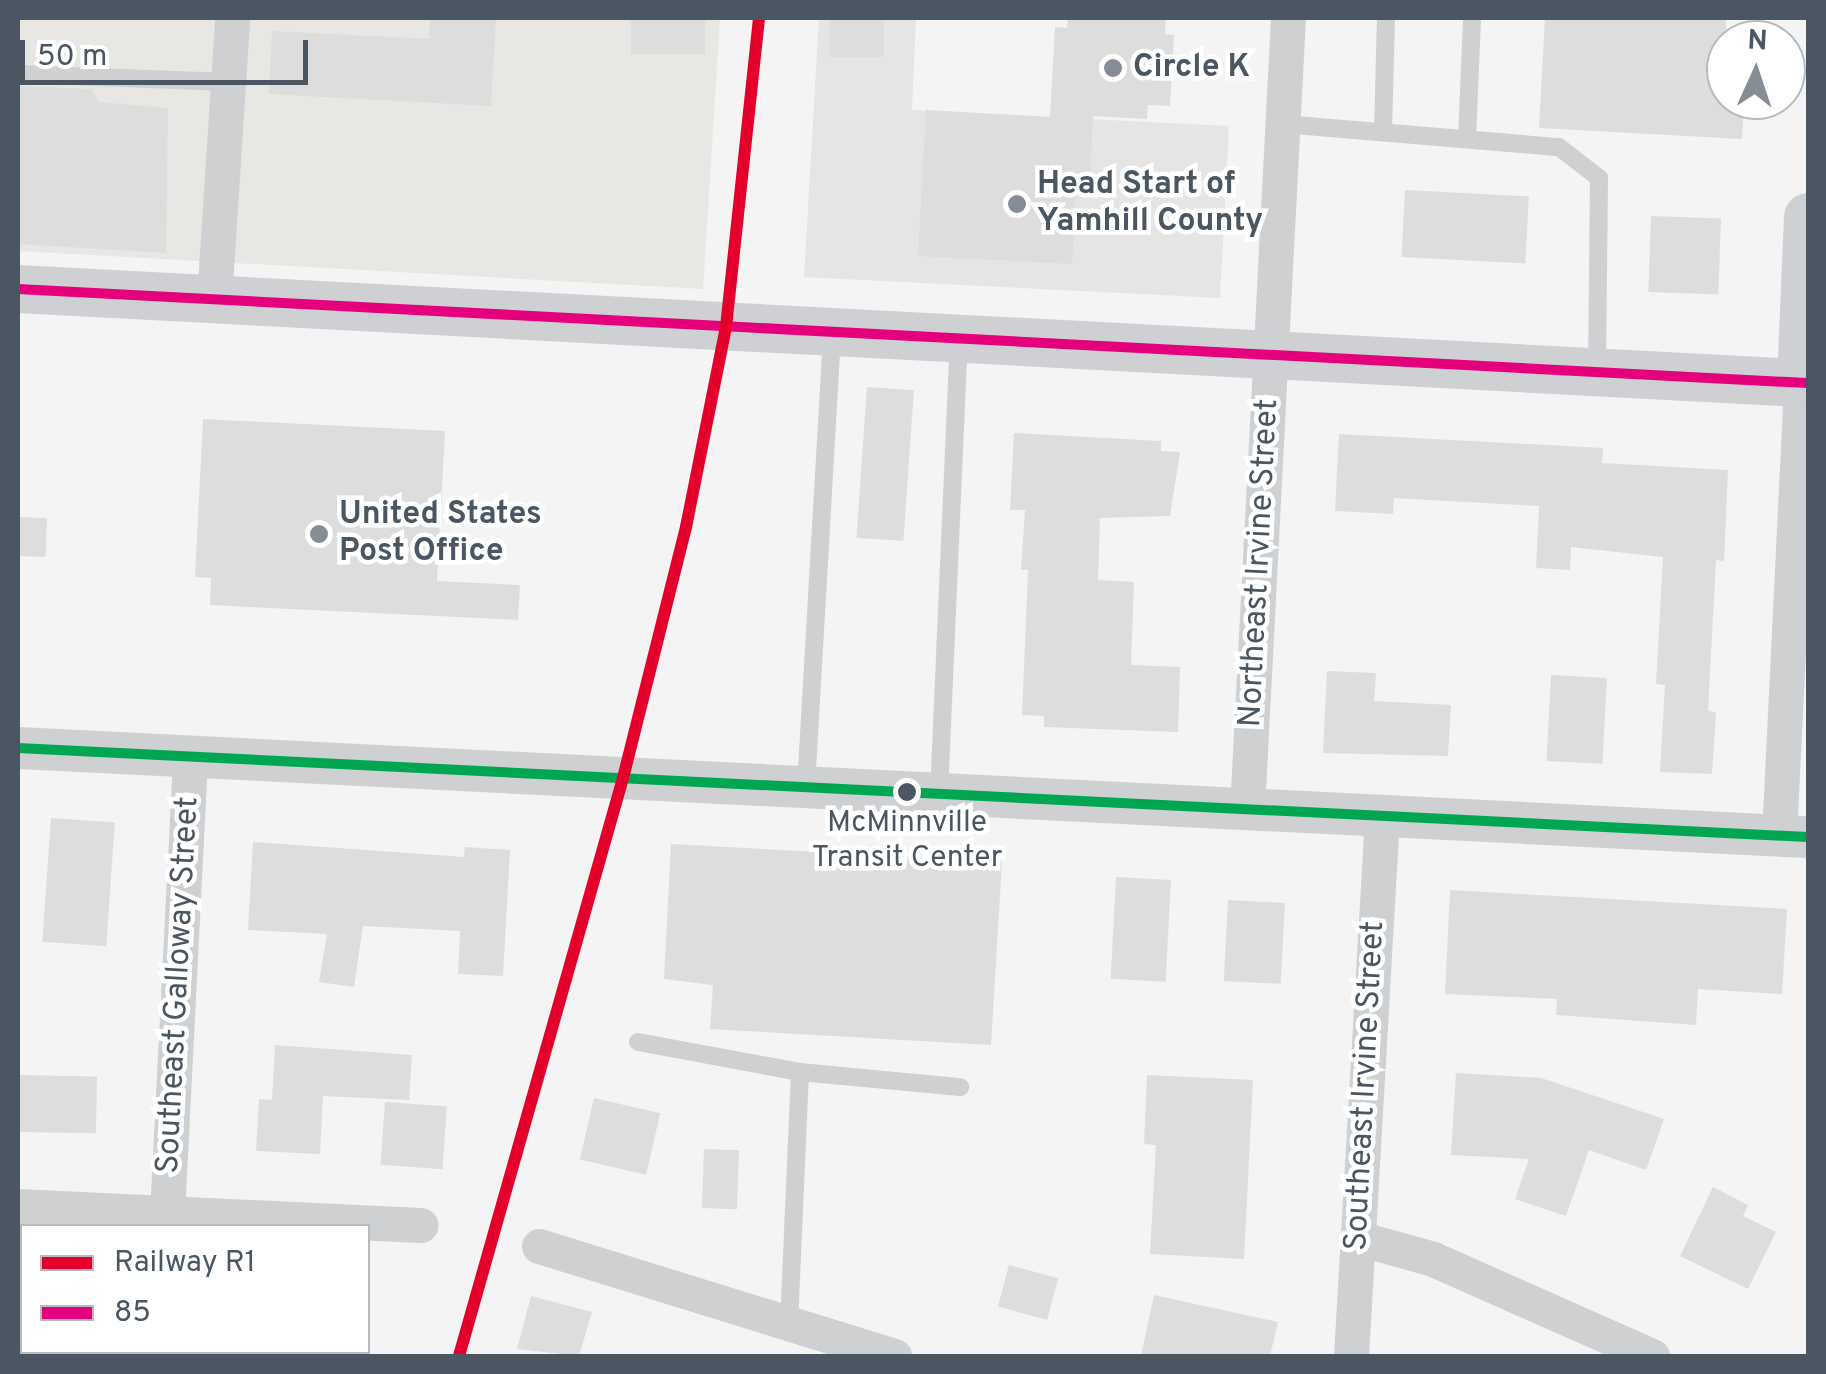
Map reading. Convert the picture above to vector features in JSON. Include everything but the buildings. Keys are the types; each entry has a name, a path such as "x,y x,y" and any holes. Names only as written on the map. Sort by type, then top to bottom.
{"main road":[{"path":"18,289 1805,383 1808,217"}],"street":[{"path":"214,300 232,18"},
{"name":"Northeast Irvine Street","path":"1247,810 1288,18"},
{"path":"18,748 1794,836 1805,383"},
{"name":"Southeast Galloway Street","path":"167,1214 190,757"},
{"name":"Southeast Irvine Street","path":"1351,1356 1382,816"},
{"path":"18,1206 421,1225"},
{"path":"1358,1238 1433,1259 1652,1356"},
{"path":"539,1246 894,1356"}],"lane":[{"path":"1382,132 1386,18"},
{"path":"1467,139 1472,18"},
{"path":"18,74 228,82"},
{"path":"1282,124 1559,147 1600,178 1597,372"},
{"path":"806,787 832,333"},
{"path":"939,794 959,339"},
{"path":"638,1042 800,1072 960,1087"},
{"path":"789,1324 800,1072"}],"shaded area":[{"path":"18,18 720,18 703,289 18,251"},
{"name":"Head Start of Yamhill County","path":"819,18 916,18 912,110 1229,126 1220,298 804,277"}],"rail line":[{"name":"R1","path":"459,1356 623,778 686,527 726,327 759,18"}],"transit line":[{"name":"85","path":"18,289 1808,383"},
{"path":"18,748 1808,837"}],"place":[{"name":"Circle K","path":"1113,68"},
{"name":"Head Start of Yamhill County","path":"1017,204"},
{"name":"United States Post Office","path":"319,534"},
{"name":"McMinnville Transit Center","path":"907,792"}]}
